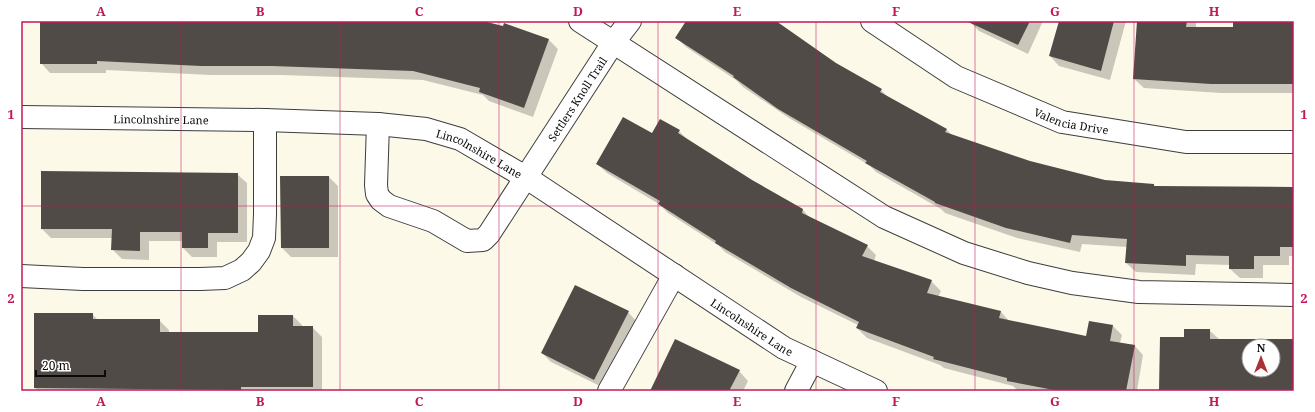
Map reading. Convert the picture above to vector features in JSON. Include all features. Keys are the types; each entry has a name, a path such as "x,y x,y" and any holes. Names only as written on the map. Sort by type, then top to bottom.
{"street":[{"path":"580,21 884,217 964,253 1028,273 1072,283 1139,292 1294,295"},
{"name":"Settlers Knoll Trail","path":"378,124 376,185 377,194 381,200 389,206 433,221 467,241 483,240 489,234 527,178 613,43 630,21"},
{"name":"Valencia Drive","path":"872,21 956,78 1062,122 1186,142 1294,142"},
{"name":"Lincolnshire Lane","path":"21,117 266,120 378,124 426,129 460,139 527,178 784,348 876,391"},
{"path":"21,276 200,279 225,278 242,270 251,262 259,251 264,238 266,214 266,120"},
{"path":"609,391 674,275"},
{"path":"796,391 812,361"}],"building":[{"path":"40,21 483,21 503,26 504,23 549,39 524,108 479,92 480,88 413,71 272,66 201,66 97,61 97,64 40,64"},
{"path":"686,21 776,21 836,63 882,89 880,92 947,129 945,132 1030,161 1105,180 1154,184 1154,186 1294,187 1294,247 1280,247 1280,256 1254,256 1254,269 1229,269 1229,256 1186,255 1186,266 1125,263 1127,239 1072,235 1070,243 1006,228 935,203 865,163 867,161 778,109 733,77 734,76 675,38"},
{"path":"966,21 1030,21 1018,45"},
{"path":"1059,21 1114,21 1101,71 1049,56"},
{"path":"1137,21 1187,21 1186,27 1233,27 1233,21 1294,21 1294,84 1211,84 1133,79"},
{"path":"623,117 652,133 660,119 680,130 678,133 752,180 803,209 802,213 868,245 862,256 932,280 927,293 1001,311 999,318 1086,336 1089,321 1113,325 1110,341 1135,345 1126,391 1059,391 1007,381 1007,378 933,359 934,357 856,328 859,322 791,288 715,243 716,241 658,204 660,201 596,164"},
{"path":"41,171 238,173 238,233 208,233 208,248 182,248 182,232 140,232 140,251 111,250 112,229 41,229"},
{"path":"280,176 329,176 329,248 281,248"},
{"path":"575,285 629,311 594,380 541,353"},
{"path":"34,313 93,313 93,319 160,319 160,332 258,332 258,315 293,315 293,326 313,326 313,387 241,387 241,390 34,388"},
{"path":"1184,329 1210,329 1210,339 1241,339 1241,378 1281,378 1281,339 1294,339 1294,391 1159,391 1160,337 1184,337"},
{"path":"675,339 740,370 729,391 650,391"}]}
